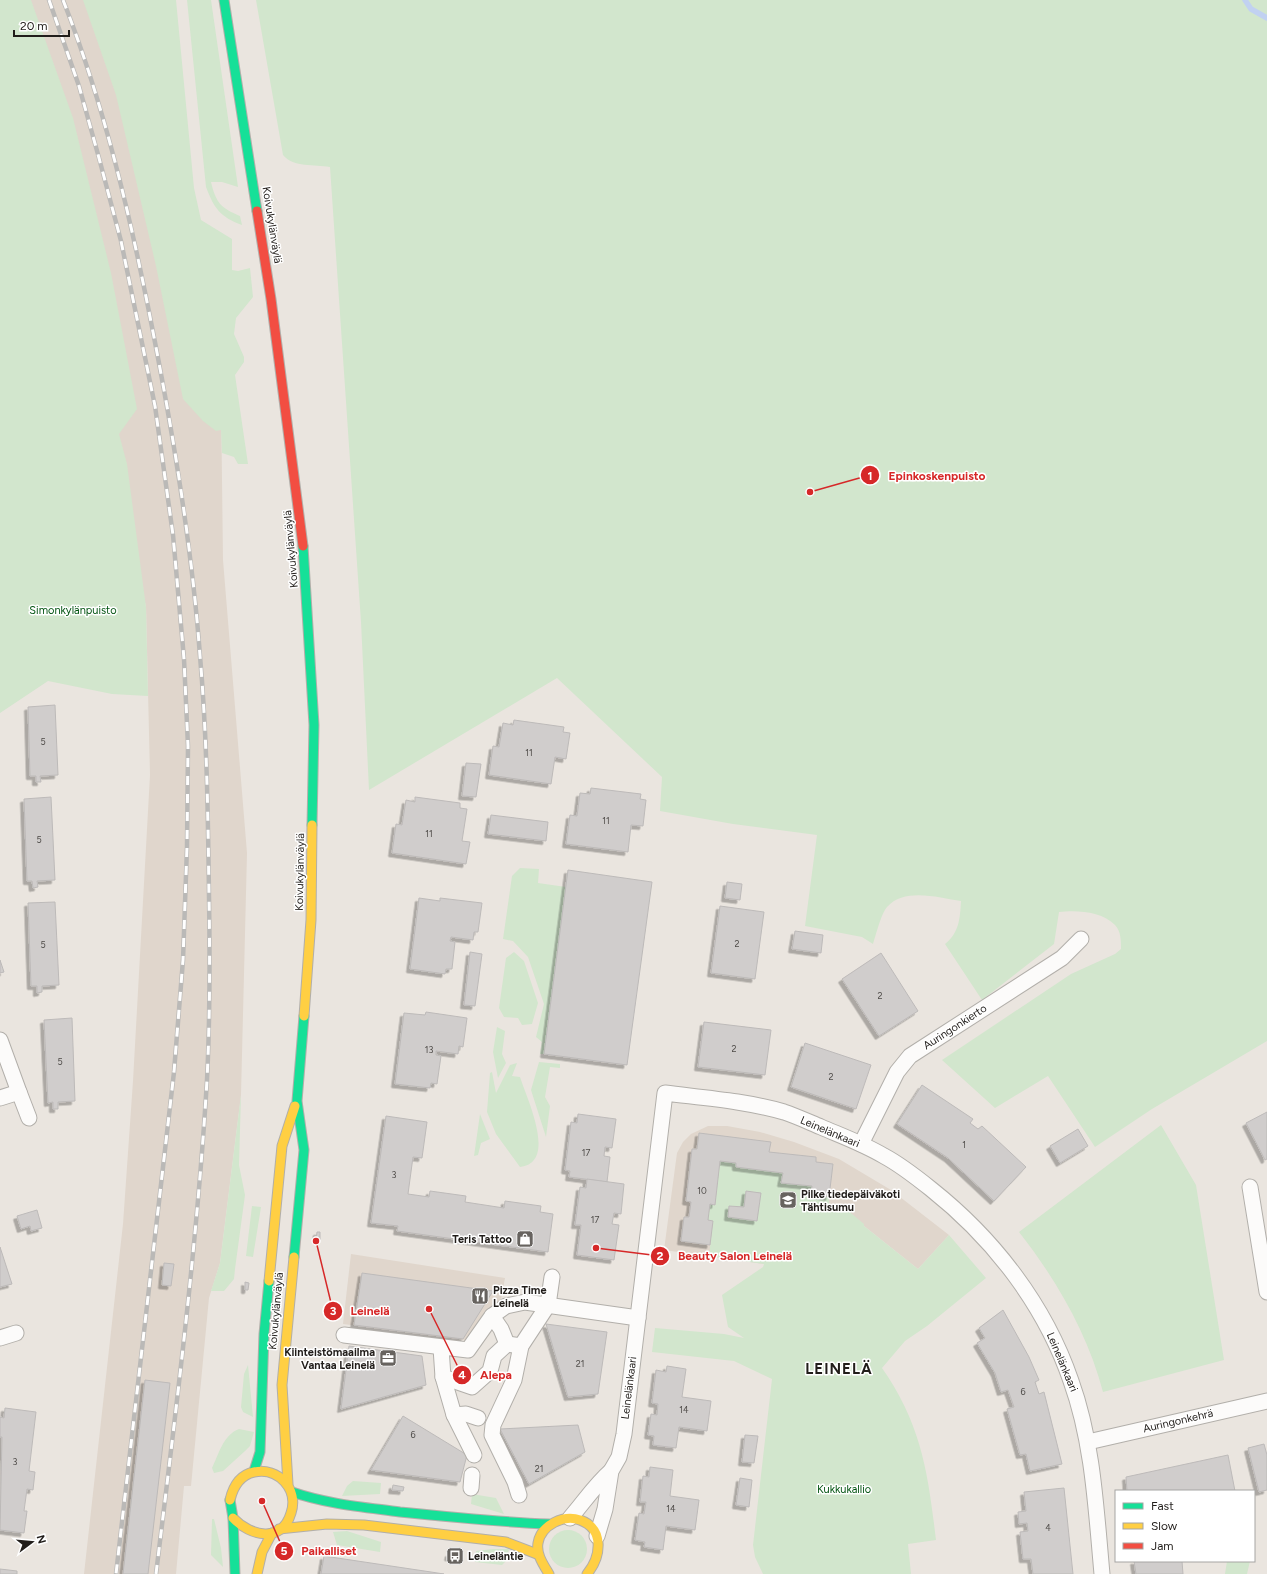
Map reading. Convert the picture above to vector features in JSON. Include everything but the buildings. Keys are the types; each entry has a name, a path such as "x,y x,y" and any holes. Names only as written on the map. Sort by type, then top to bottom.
{"main road":[{"name":"Koivukylänväylä","path":"224,0 286,398 306,573 314,725 311,920 297,1101 304,1150 285,1338 282,1385 290,1488 293,1505 291,1516 276,1531 262,1552 257,1574"},
{"name":"Koivukylänväylä","path":"254,1471 260,1452 264,1334 282,1146 297,1101"},
{"path":"234,1574 233,1518 230,1510 230,1494 234,1484 242,1476 254,1471 267,1470 277,1474 290,1488 314,1501 368,1509 518,1523 550,1524"},
{"path":"233,1518 246,1531 257,1534 327,1524 364,1525 506,1542 537,1554"},
{"path":"549,1574 540,1564 537,1554 538,1542 542,1532 550,1524 559,1519 570,1518 581,1520 591,1528 597,1536 599,1547 595,1570 587,1574"}],"street":[{"name":"Auringonkierto","path":"861,1144 897,1072 910,1056 1062,958 1081,939"},
{"path":"0,1040 29,1118"},
{"path":"0,1098 19,1092"},
{"name":"Leinelänkaari","path":"570,1518 585,1502 597,1484 611,1471 619,1457 624,1434 665,1093 716,1099 784,1112 861,1144 907,1170 957,1210 990,1243 1006,1262 1031,1300 1056,1345 1071,1381 1088,1442 1102,1574"},
{"path":"1250,1187 1267,1292"},
{"path":"443,1377 472,1388 490,1372 494,1356 514,1345 548,1305 552,1277"},
{"path":"344,1335 441,1348 468,1350 492,1316 506,1306 525,1302 638,1318"},
{"path":"486,1421 514,1380 514,1345 492,1316"},
{"path":"0,1338 16,1333"},
{"path":"441,1348 443,1377 454,1415 474,1455"},
{"name":"Auringonkehrä","path":"1088,1442 1267,1401"},
{"path":"454,1415 466,1414 486,1421 515,1482 519,1495"},
{"name":"Leinelänkaari","path":"597,1536 605,1509 611,1471"}],"shaded area":[{"path":"0,0 99,0 221,399 223,560 247,853 241,1095 220,1263 209,1298 191,1486 184,1486 176,1574 84,1574 123,1224 133,1081 150,775 146,607 92,339"},
{"name":"Pilke tiedepäiväkoti Tähtisumu","path":"708,1126 727,1126 760,1132 794,1142 839,1159 891,1190 949,1235 918,1269 864,1226 764,1264 664,1250 677,1153 683,1142 691,1134"},
{"path":"351,1254 505,1278 501,1299 472,1341 343,1324"}],"green space":[{"name":"Simonkylänpuisto","path":"0,0 31,0 73,118 111,273 137,409 119,434 127,464 146,607 148,696 112,694 48,681 0,713"},
{"path":"83,0 176,0 194,188 201,220 232,239 232,270 238,271 250,268 253,297 236,318 234,334 244,357 244,362 235,375 248,464 238,464 234,457 222,453 221,430 216,431 203,421 183,399 156,266 116,95"},
{"path":"187,0 211,0 238,187 222,182 211,182 217,200 228,210 240,216 242,225 228,219 219,211 212,201 206,187"},
{"path":"256,0 1267,0 1267,1041 1152,1109 1095,1147 1048,1076 995,1108 942,1060 1071,974 1115,954 1121,949 1120,933 1117,927 1110,920 1088,912 1059,912 1054,944 982,1000 945,944 950,940 958,925 961,901 922,895 903,897 894,901 885,910 873,944 862,937 805,926 817,835 733,824 660,811 662,777 557,678 369,790 361,622 330,167 298,164 283,155"},
{"path":"520,868 539,869 538,883 566,887 544,1054 540,1054 542,1042 536,1037 544,1004 528,957 513,941 503,939 512,876"},
{"path":"514,952 524,961 538,1003 532,1024 522,1025 518,1018 504,1017 499,1008 506,958"},
{"path":"497,1027 505,1031 502,1054 506,1063 498,1078 493,1052"},
{"path":"539,1062 560,1064 560,1068 550,1067 545,1097 550,1106 546,1137 531,1090"},
{"path":"517,1063 512,1076 520,1077 533,1114 539,1143 537,1154 531,1163 520,1167 496,1134 487,1112 490,1073 492,1072 496,1093 510,1065"},
{"path":"241,1095 239,1165 245,1195 234,1279 224,1291 211,1291 220,1263"},
{"path":"480,1114 490,1139 481,1143 478,1155 474,1156"},
{"path":"1161,1125 1196,1185 1224,1360 1103,1392 1097,1370 1080,1328 1046,1269 1019,1232"},
{"name":"Kukkukallio","path":"720,1161 736,1163 736,1167 783,1173 782,1183 812,1186 811,1194 829,1197 829,1207 846,1209 864,1224 864,1226 918,1269 949,1235 986,1278 927,1326 905,1341 882,1368 895,1389 915,1430 930,1493 936,1540 908,1544 911,1574 763,1574 755,1557 753,1545 772,1379 734,1361 652,1352 655,1328 724,1334 744,1338 728,1327 722,1295 763,1267 764,1264 709,1256 713,1221 708,1220 710,1204 715,1205","holes":["746,1191 760,1193 757,1221 728,1217 729,1206 744,1207"]},
{"path":"252,1206 261,1207 253,1257 246,1256"},
{"path":"248,1365 253,1417 243,1412 241,1407 244,1374"},
{"path":"239,1429 254,1432 250,1446 223,1471 214,1473 212,1468 225,1440"},
{"path":"353,1481 381,1483 380,1494 342,1496 347,1486"},
{"path":"472,1494 496,1498 504,1514 471,1504"},
{"path":"212,1519 214,1519 221,1548 223,1567 211,1555"},
{"path":"564,1530 572,1530 582,1535 586,1542 586,1556 582,1563 572,1568 564,1568 554,1563 552,1560 549,1553 549,1545 554,1535 557,1533"},
{"path":"347,1531 381,1542 380,1552 337,1545 333,1532"},
{"path":"509,1549 506,1561 502,1565 475,1562 476,1551"},
{"path":"1227,1562 1250,1562 1247,1574 1225,1574"}],"waterway":[{"path":"1245,0 1251,9 1267,18"}],"railway":[{"path":"49,0 79,86 121,241 155,406 173,535 184,659 188,746 187,847 183,960 174,1072 116,1574"},
{"path":"63,0 92,81 116,164 136,248 153,332 175,453 187,534 197,615 206,746 210,942 207,1080 192,1266 156,1574"}],"traffic: fast":[{"path":"224,0 257,211"},
{"path":"303,546 314,725 312,825"},
{"path":"294,1257 304,1150 297,1101 304,1016"},
{"path":"254,1471 260,1452 264,1334 269,1281"},
{"path":"292,1492 359,1507 493,1521 549,1524"},
{"path":"230,1500 233,1518 235,1574"}],"traffic: slow":[{"path":"304,1016 311,920 312,825"},
{"path":"269,1281 282,1146 295,1106"},
{"path":"288,1484 282,1385 294,1257"},
{"path":"230,1500 235,1486 241,1479 254,1472 263,1471 278,1476 289,1488 292,1496 293,1504 287,1523 281,1529 273,1533 256,1533 240,1524 233,1518"},
{"path":"549,1574 540,1559 538,1543 540,1537 548,1526 554,1522 567,1519 580,1520 588,1524 594,1530 597,1537 598,1552 592,1567 587,1574"},
{"path":"279,1529 327,1524 364,1525 506,1542 537,1554"},
{"path":"257,1574 262,1552 272,1533"}],"traffic: jam":[{"path":"257,211 271,299 303,546"}],"place":[{"name":"Epinkoskenpuisto","path":"810,492"},
{"name":"Pilke tiedepäiväkoti Tähtisumu","path":"788,1200"},
{"name":"Teris Tattoo","path":"525,1239"},
{"name":"Leinelä","path":"316,1241"},
{"name":"Beauty Salon Leinelä","path":"596,1248"},
{"name":"Pizza Time Leinelä","path":"480,1296"},
{"name":"Alepa","path":"429,1309"},
{"name":"Kiinteistömaailma Vantaa Leinelä","path":"388,1358"},
{"name":"Paikalliset","path":"262,1501"},
{"name":"Leineläntie","path":"455,1556"}],"district":[{"name":"LEINELÄ","path":"839,1369"}]}
